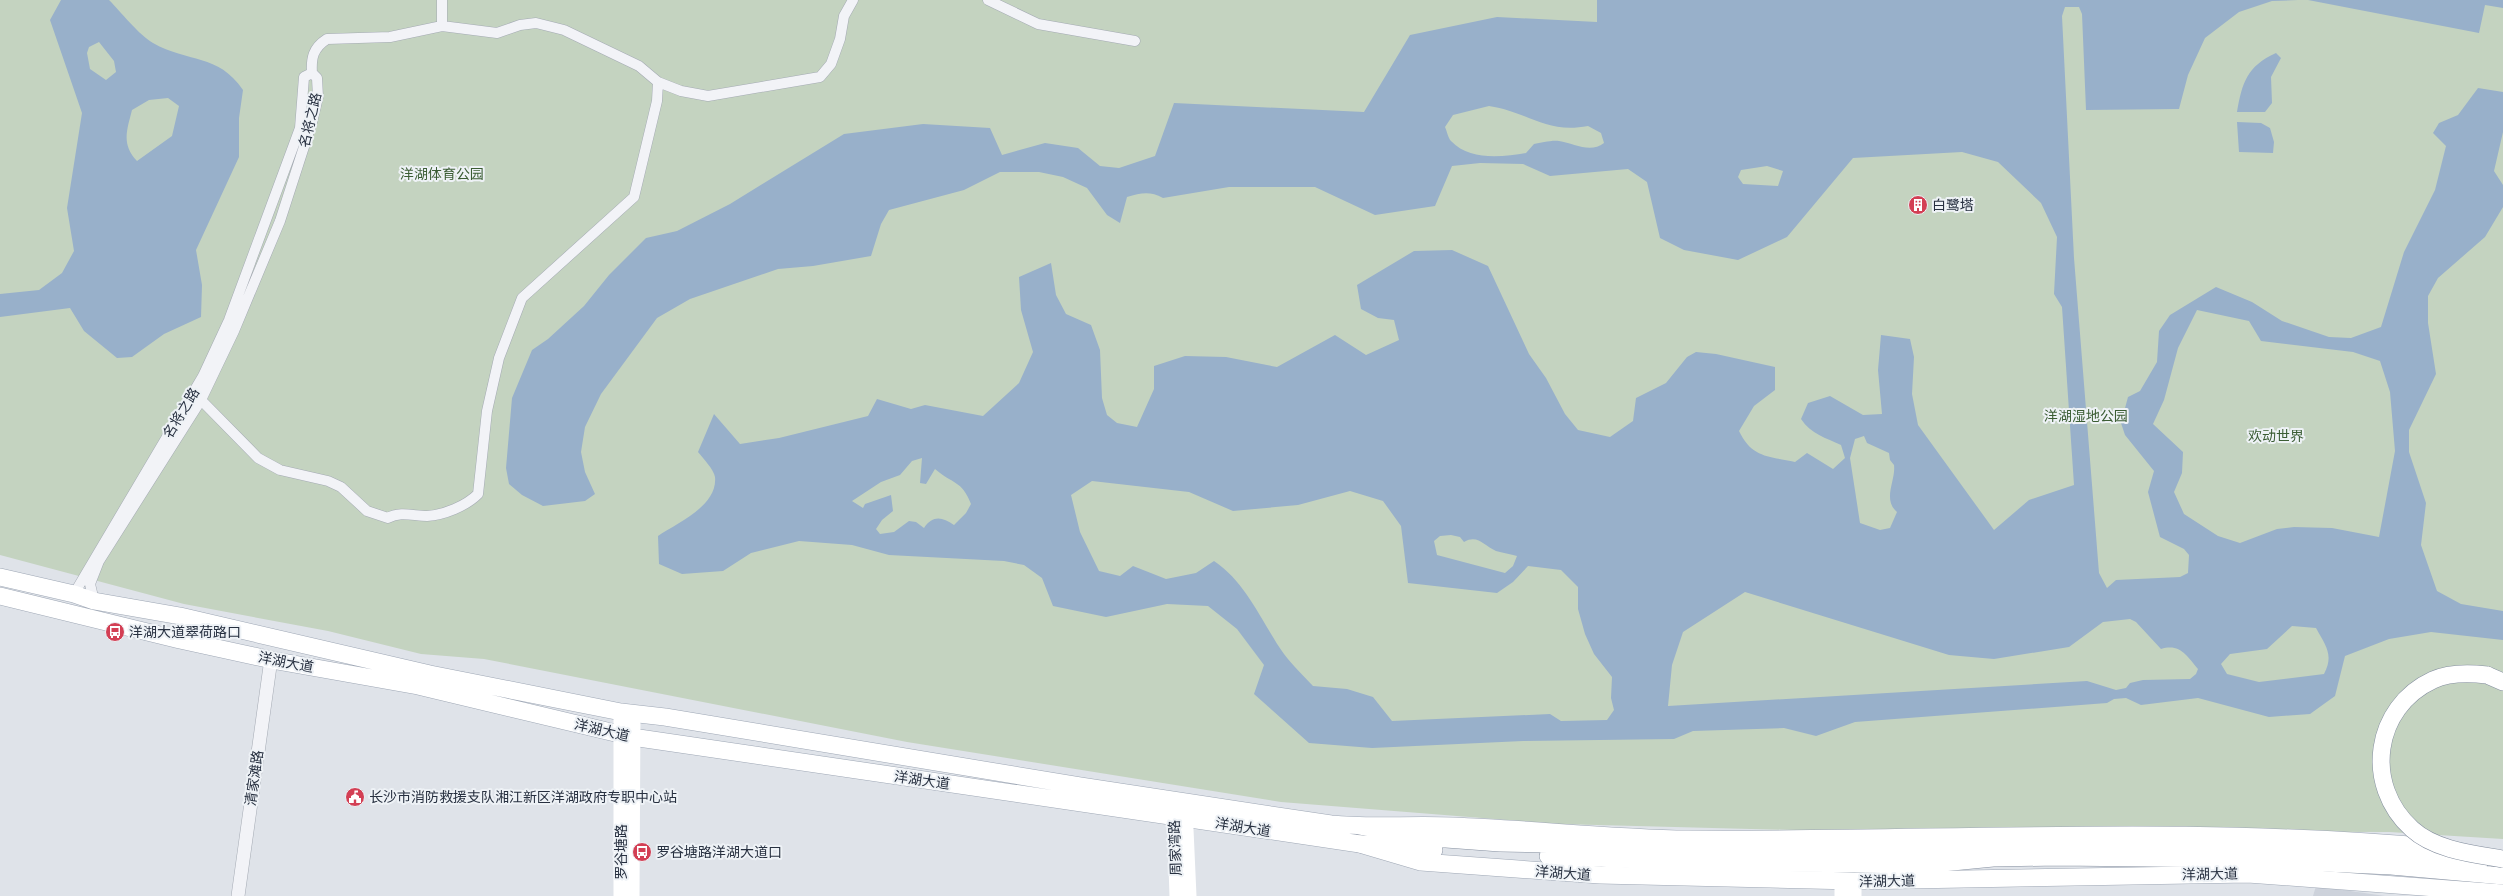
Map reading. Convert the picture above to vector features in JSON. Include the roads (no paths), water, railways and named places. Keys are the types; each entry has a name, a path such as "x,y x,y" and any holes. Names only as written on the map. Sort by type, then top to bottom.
{"main road":[{"name":"洋湖大道","path":"0,577 74,594 94,602 180,616 430,674 627,713 1180,809 1360,844 1421,862 1600,876 1848,889 2248,874 2494,893"},
{"name":"洋湖大道","path":"0,596 109,624 274,660 418,686 627,736 1180,809 1359,826 1452,826 1686,839 2138,835 2379,842 2498,852"},
{"path":"2503,682 2487,675 2469,673 2434,679 2420,688 2397,708 2384,733 2379,758 2381,772 2388,796 2395,809 2412,830 2444,846 2472,854 2503,859"},
{"path":"627,713 627,736"},
{"name":"罗谷塘路","path":"621,896 627,736"},
{"name":"罗谷塘路","path":"627,736 632,896"},
{"name":"周家湾路","path":"1177,896 1180,809"},
{"name":"周家湾路","path":"1180,809 1189,896"},
{"path":"1359,826 1419,837 1501,849 1713,864 1932,864 1993,858 2058,857 2235,859 2391,866 2503,876"},
{"path":"1360,844 1501,849 1866,851 1977,846 2238,845 2433,856 2503,866"}],"street":[{"path":"442,0 442,26"},
{"path":"312,73 311,58 318,44 326,39 390,37 442,26 497,32 520,25 536,23 564,30 639,66 658,82 681,91 708,96 820,77 831,64 840,39 844,16 853,0"},
{"path":"988,0 1038,24 1135,41"},
{"name":"名将之路","path":"74,594 203,376 229,320 300,128 304,77 312,73 317,78 318,97 280,221 234,331 201,400 99,561 90,584 94,602"},
{"path":"201,400 258,458 280,470 328,481 341,487 367,511 388,518 395,514 429,516 468,504 478,494 487,411 499,358 522,298 634,197 657,101 658,82"},
{"name":"清家滩路","path":"238,896 274,660"},
{"name":"清家滩路","path":"244,896 274,660"}],"water":[{"path":"61,0 109,0 136,29 153,43 178,54 213,64 233,78 243,90 239,118 239,157 196,250 202,285 201,317 164,334 132,357 117,358 84,331 70,308 0,317 0,294 39,290 62,273 74,251 67,208 82,113 50,20","holes":["99,42 114,61 116,72 106,80 90,69 87,53 89,47","168,98 179,106 172,136 137,161 132,155 127,143 127,130 132,110 149,100"]},
{"path":"1597,0 2298,0 2272,1 2239,12 2205,38 2188,75 2179,109 2086,110 2082,14 2079,7 2065,7 2062,16 2074,258 2099,573 2107,588 2116,580 2180,577 2188,573 2189,555 2184,549 2160,537 2148,492 2154,471 2125,435 2121,423 2128,397 2140,391 2157,362 2159,331 2170,315 2216,287 2252,302 2282,321 2329,337 2351,338 2381,327 2404,252 2435,190 2446,146 2433,133 2439,123 2458,115 2478,88 2503,92 2503,132 2494,171 2503,185 2503,207 2485,237 2438,278 2428,296 2428,323 2436,374 2409,430 2409,452 2426,503 2421,545 2437,591 2461,604 2503,611 2503,640 2431,632 2389,639 2345,656 2335,696 2310,714 2269,717 2198,698 2141,705 2126,698 2114,699 2107,703 1855,722 1816,736 1784,728 1693,731 1674,739 1523,741 1372,748 1309,743 1254,694 1264,665 1237,629 1208,606 1167,604 1106,617 1053,606 1042,578 1024,565 1004,561 889,555 852,545 799,541 751,553 723,571 682,574 659,564 658,536 685,519 703,505 710,497 714,487 715,477 713,471 698,452 714,414 740,444 779,438 868,416 877,399 911,409 925,405 983,416 1019,383 1033,352 1021,310 1019,277 1051,263 1056,295 1066,314 1091,325 1100,350 1102,398 1107,415 1117,423 1137,427 1154,389 1154,366 1185,356 1226,357 1277,367 1335,335 1366,355 1399,340 1394,320 1378,318 1361,309 1357,285 1414,251 1452,250 1488,266 1529,354 1546,378 1565,414 1578,430 1610,437 1633,421 1636,398 1666,383 1687,357 1696,352 1716,354 1775,367 1775,390 1754,406 1739,431 1749,446 1755,451 1769,457 1795,462 1807,453 1833,469 1845,458 1841,445 1814,432 1801,419 1808,403 1830,396 1863,415 1882,414 1878,370 1881,335 1910,339 1914,357 1912,394 1918,425 1994,530 2029,500 2074,485 2062,307 2054,294 2057,237 2041,203 1998,162 1962,152 1853,158 1787,237 1738,260 1684,250 1660,238 1647,182 1628,169 1550,176 1523,164 1480,163 1452,166 1435,206 1375,215 1315,187 1229,187 1163,198 1154,194 1141,194 1127,197 1120,223 1107,215 1087,188 1063,177 1039,172 1000,172 964,190 889,210 881,224 871,256 813,266 778,269 690,299 657,318 601,394 585,427 581,452 585,472 595,494 585,501 543,506 522,495 509,484 506,468 512,398 532,350 548,339 584,306 609,275 646,238 677,231 730,204 844,134 923,124 990,128 1002,155 1045,143 1078,148 1100,166 1119,168 1155,156 1174,103 1364,112 1410,35 1497,17 1597,22","holes":["1489,106 1503,109 1548,125 1573,128 1588,126 1601,133 1604,143 1593,148 1588,148 1565,142 1549,141 1534,144 1526,153 1507,156 1477,155 1467,152 1450,140 1445,127 1453,115","1767,166 1783,171 1778,186 1743,184 1738,177 1741,170","2197,310 2249,321 2261,341 2353,352 2380,361 2390,392 2395,451 2379,537 2332,528 2294,527 2277,529 2240,543 2218,536 2184,514 2174,492 2182,473 2183,452 2153,424 2164,400 2178,348","1864,436 1867,443 1889,453 1890,460 1894,465 1890,501 1897,512 1890,528 1880,530 1860,523 1850,458 1855,439","922,458 920,483 926,484 935,469 960,486 968,496 971,504 966,513 954,525 946,520 934,519 924,528 916,522 909,521 894,532 880,534 876,529 882,520 893,511 891,495 865,504 863,508 852,501 881,482 900,475 912,461","1092,481 1189,492 1233,511 1298,505 1350,491 1383,501 1401,526 1408,583 1497,593 1513,582 1528,566 1561,570 1578,587 1578,609 1585,634 1594,654 1612,677 1611,698 1614,710 1607,720 1561,721 1550,714 1392,721 1373,697 1347,689 1313,686 1284,654 1253,604 1236,580 1214,561 1196,573 1166,579 1133,566 1120,576 1099,571 1080,532 1071,495","1451,535 1460,537 1464,542 1473,539 1477,540 1496,551 1517,556 1513,566 1505,573 1437,555 1434,541 1440,536","1745,592 1949,655 1994,659 2069,647 2103,622 2130,619 2136,622 2161,649 2178,649 2186,655 2198,669 2196,674 2190,679 2143,680 2130,683 2126,688 2116,690 2087,681 1668,706 1672,665 1683,632","2292,626 2316,628 2328,651 2327,667 2324,674 2259,682 2227,674 2221,664 2230,654 2267,649"]},
{"path":"2308,0 2503,0 2503,8 2485,5 2479,33"},
{"path":"2276,53 2281,58 2271,77 2272,103 2265,112 2237,112 2241,92 2248,76 2258,64"},
{"path":"2237,122 2261,123 2270,128 2274,142 2273,153 2239,152"}],"place":[{"name":"白鹭塔","path":"1918,205"},
{"name":"洋湖大道翠荷路口","path":"115,632"},
{"name":"长沙市消防救援支队湘江新区洋湖政府专职中心站","path":"355,797"},
{"name":"罗谷塘路洋湖大道口","path":"642,852"}],"park label":[{"name":"洋湖体育公园","path":"442,174"},
{"name":"洋湖湿地公园","path":"2086,416"},
{"name":"欢动世界","path":"2276,436"}]}
